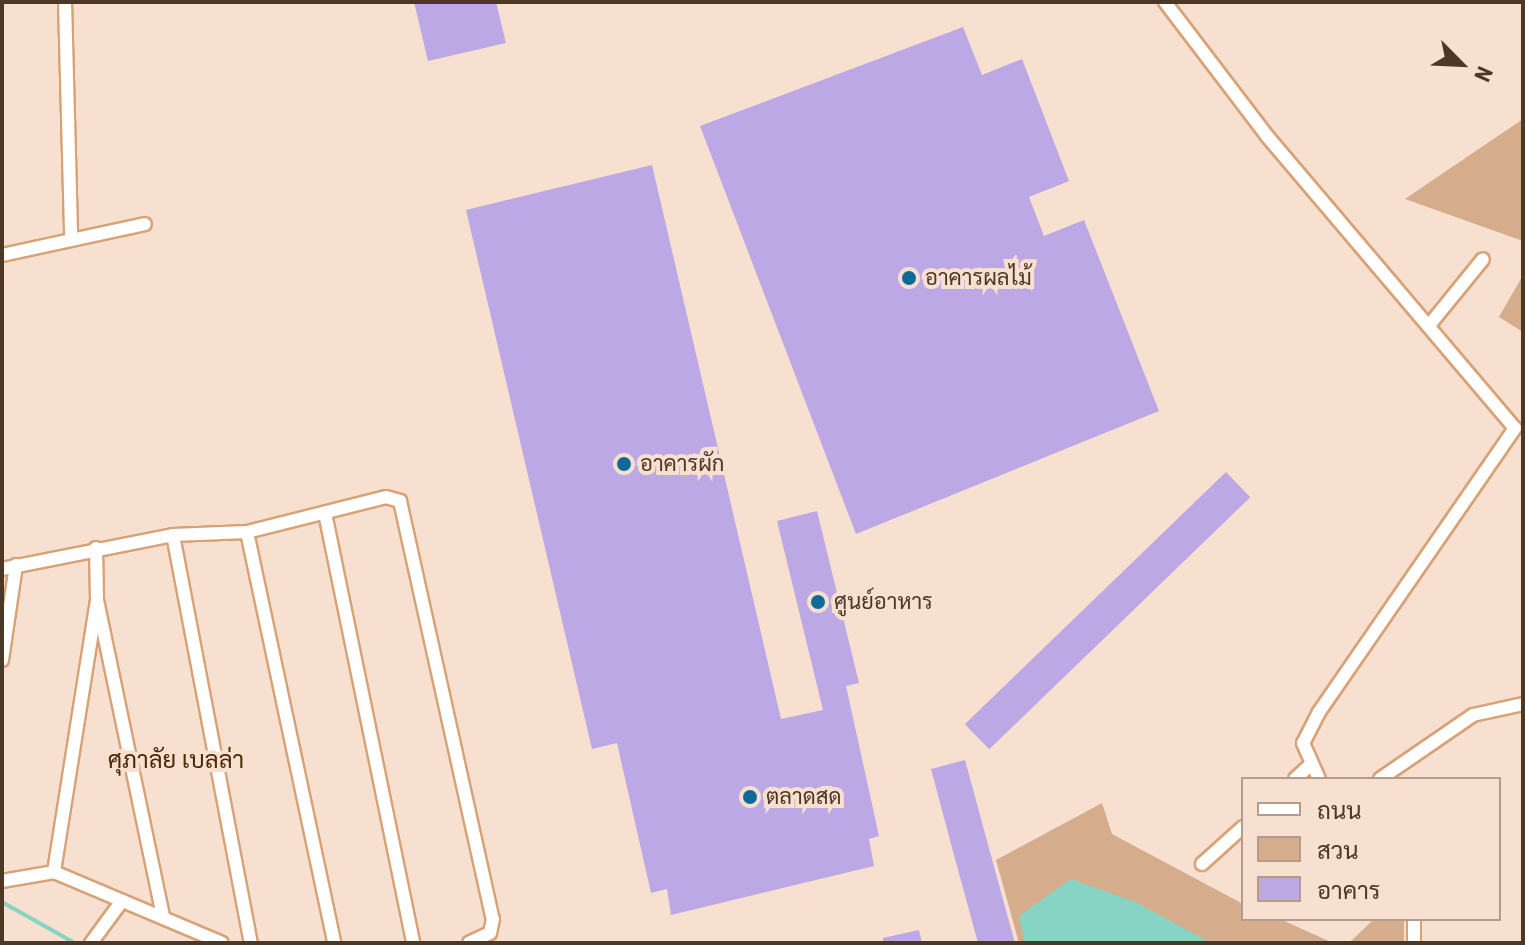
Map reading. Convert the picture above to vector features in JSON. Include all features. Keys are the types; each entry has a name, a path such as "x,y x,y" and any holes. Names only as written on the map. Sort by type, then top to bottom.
{"street":[{"path":"65,2 71,236"},
{"path":"1165,2 1276,147 1519,427 1319,712 1303,743 1309,766 1317,777"},
{"path":"2,255 71,236 145,224"},
{"path":"1431,323 1483,259"},
{"path":"2,569 173,535 247,532 386,497 406,508 493,919 490,933 469,943"},
{"path":"325,513 413,943"},
{"path":"247,532 334,943"},
{"path":"173,535 251,943"},
{"path":"54,872 97,600 96,548"},
{"path":"2,660 16,565"},
{"path":"97,600 163,917"},
{"path":"1383,777 1473,715 1523,704"},
{"path":"1297,777 1309,766"},
{"path":"1202,864 1241,829"},
{"path":"2,881 54,872 222,943"},
{"path":"91,943 122,901"},
{"path":"1414,921 1414,943"}],"green space":[{"path":"1523,119 1523,241 1405,199"},
{"path":"1523,275 1523,332 1499,317"},
{"path":"1102,803 1112,834 1241,903 1241,921 1284,921 1333,943 1019,943 996,860"},
{"path":"1372,921 1404,921 1404,943 1349,943"}],"water":[{"path":"1071,879 1135,902 1211,943 1025,943 1019,916"}],"building":[{"path":"414,2 496,2 506,43 428,61"},
{"name":"อาคารผลไม้","path":"963,27 982,75 1022,59 1069,181 1029,197 1044,236 1084,220 1159,411 856,534 700,126"},
{"name":"อาคารผัก","path":"652,165 781,719 823,710 777,521 817,511 859,683 846,686 879,836 869,839 874,866 671,915 667,889 651,893 617,743 592,749 466,210"},
{"path":"1226,472 1250,497 989,749 965,724"},
{"path":"965,760 1015,943 978,943 931,769"},
{"path":"919,930 922,943 883,943 883,938"}],"waterway":[{"path":"2,902 73,942"}],"place":[{"name":"อาคารผลไม้","path":"909,278"},
{"name":"อาคารผัก","path":"624,464"},
{"name":"ศูนย์อาหาร","path":"818,602"},
{"name":"ตลาดสด","path":"750,797"}],"district":[{"name":"ศุภาลัย เบลล่า","path":"176,761"}]}
